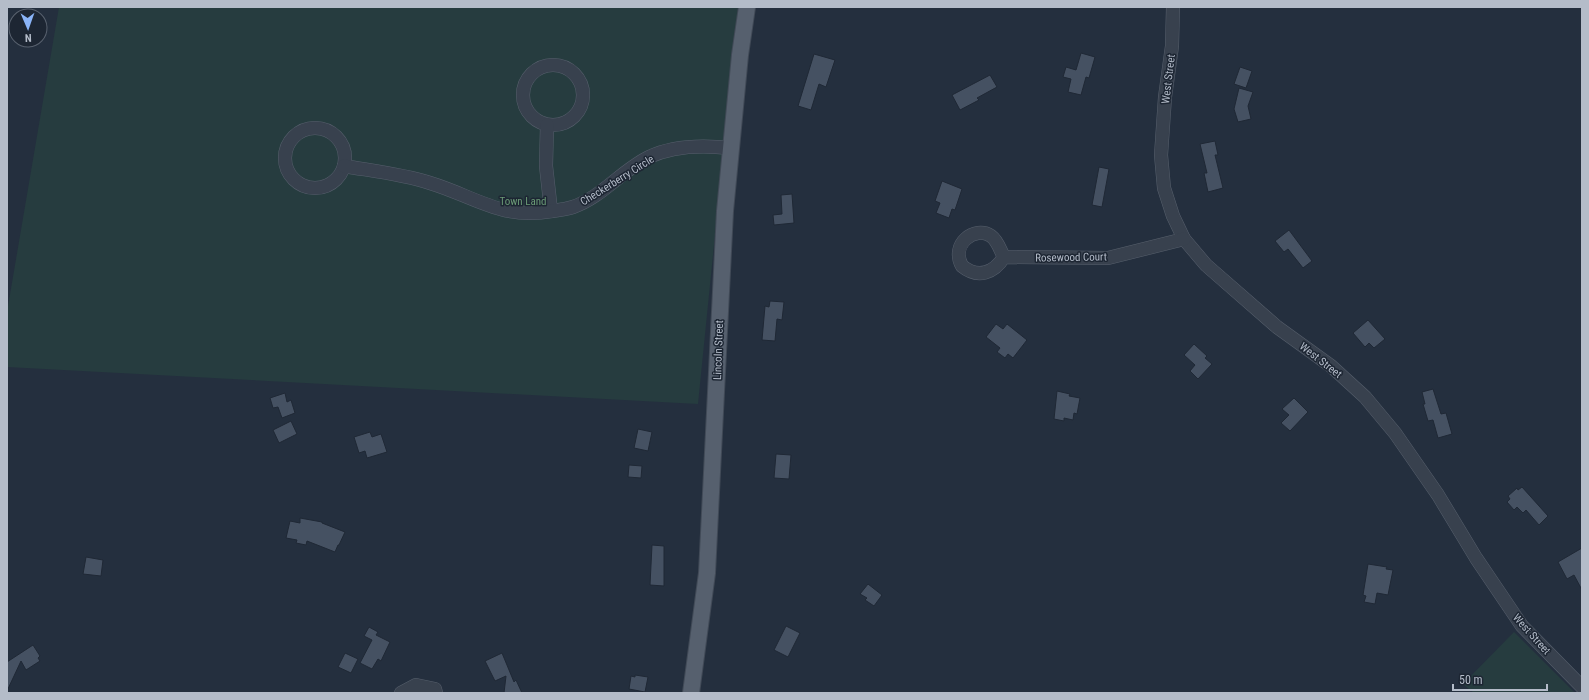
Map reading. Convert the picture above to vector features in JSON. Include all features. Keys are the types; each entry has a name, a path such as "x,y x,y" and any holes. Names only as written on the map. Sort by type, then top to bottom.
{"main road":[{"name":"Lincoln Street","path":"691,693 707,573 721,281 730,148 740,55 747,7"}],"street":[{"name":"West Street","path":"1173,7 1172,46 1165,97 1161,155 1164,188 1173,216 1184,239 1206,266 1277,327 1331,366 1365,397 1395,433 1522,626 1582,687"},
{"path":"556,65 573,73 579,81 583,99 580,108 567,122 558,125 547,125 538,122 530,115 524,106 522,96 528,77 536,70 546,66 556,65"},
{"path":"547,125 546,166 551,211"},
{"path":"308,128 328,130 342,143 345,152 344,166 337,179 329,185 320,188 310,188 300,184 292,178 287,169 285,159 286,148 291,139 299,132 308,128"},
{"name":"Checkerberry Circle","path":"344,166 404,175 431,183 485,205 506,211 527,214 572,207 586,201 650,157 668,150 708,146 730,148"},
{"name":"Rosewood Court","path":"1004,257 1108,258 1184,239"},
{"path":"401,693 416,686 435,689 436,693"}],"green space":[{"name":"Town Land","path":"59,7 738,7 698,404 7,367 7,312"},
{"path":"1514,632 1575,693 1474,693 1463,684"}],"building":[{"path":"1081,53 1095,57 1089,78 1086,77 1081,95 1068,92 1071,79 1063,77 1066,67 1076,70"},
{"path":"814,54 835,60 826,87 819,84 811,110 798,106"},
{"path":"1240,67 1252,71 1246,88 1234,84"},
{"path":"990,75 997,87 977,98 979,100 960,110 952,95"},
{"path":"1239,88 1253,92 1248,106 1251,119 1238,122 1234,109"},
{"path":"1215,141 1218,155 1215,155 1223,188 1208,192 1204,173 1207,173 1200,144"},
{"path":"1099,167 1109,169 1102,207 1092,205"},
{"path":"942,181 962,189 955,210 952,209 949,218 936,213 940,203 935,201"},
{"path":"792,194 794,223 774,225 773,215 782,214 781,195"},
{"path":"1289,230 1312,261 1303,268 1288,249 1284,252 1275,241"},
{"path":"770,301 784,302 782,320 777,319 775,341 762,340 765,306 769,307"},
{"path":"1368,320 1385,339 1374,348 1369,343 1365,347 1353,333"},
{"path":"996,324 1003,329 1007,324 1027,340 1013,358 1008,354 1005,358 997,352 1000,348 986,337"},
{"path":"1194,344 1207,356 1205,358 1212,364 1198,379 1190,371 1195,365 1184,355"},
{"path":"1433,389 1441,414 1446,413 1452,434 1438,438 1433,420 1428,421 1423,404 1425,404 1422,392"},
{"path":"1057,391 1070,394 1069,396 1080,398 1077,414 1074,413 1073,420 1064,418 1064,421 1054,419"},
{"path":"285,393 287,402 291,400 295,413 282,418 278,407 273,408 270,398"},
{"path":"1294,398 1308,412 1290,431 1281,423 1289,415 1282,409"},
{"path":"291,421 297,434 279,443 273,430"},
{"path":"638,429 652,432 648,451 634,448"},
{"path":"370,432 372,437 381,434 387,452 367,458 365,451 359,453 354,437"},
{"path":"776,454 791,455 789,479 774,478"},
{"path":"629,465 642,466 641,478 628,477"},
{"path":"1522,487 1548,516 1539,525 1526,510 1523,513 1517,507 1514,510 1507,502 1510,499 1508,496 1517,488 1518,490"},
{"path":"300,518 322,522 345,532 335,552 307,541 306,545 296,543 297,540 286,538 290,521 300,523"},
{"path":"652,545 664,546 664,586 650,585"},
{"path":"1582,548 1582,590 1574,575 1567,579 1558,562"},
{"path":"86,557 103,560 101,576 83,574"},
{"path":"1368,564 1387,567 1386,569 1393,570 1388,595 1377,593 1375,604 1364,602 1366,596 1363,595"},
{"path":"868,584 882,595 874,606 865,600 867,598 860,594"},
{"path":"786,626 800,633 788,657 774,650"},
{"path":"369,627 378,632 376,635 390,642 381,661 378,659 372,669 360,663 372,640 364,636"},
{"path":"33,645 40,656 38,658 40,661 26,670 21,661 7,691 7,662"},
{"path":"345,653 358,659 351,673 338,667"},
{"path":"502,653 514,682 516,680 522,693 504,693 506,676 495,681 485,661"},
{"path":"635,675 648,677 645,692 629,689 631,676 635,677"}]}
